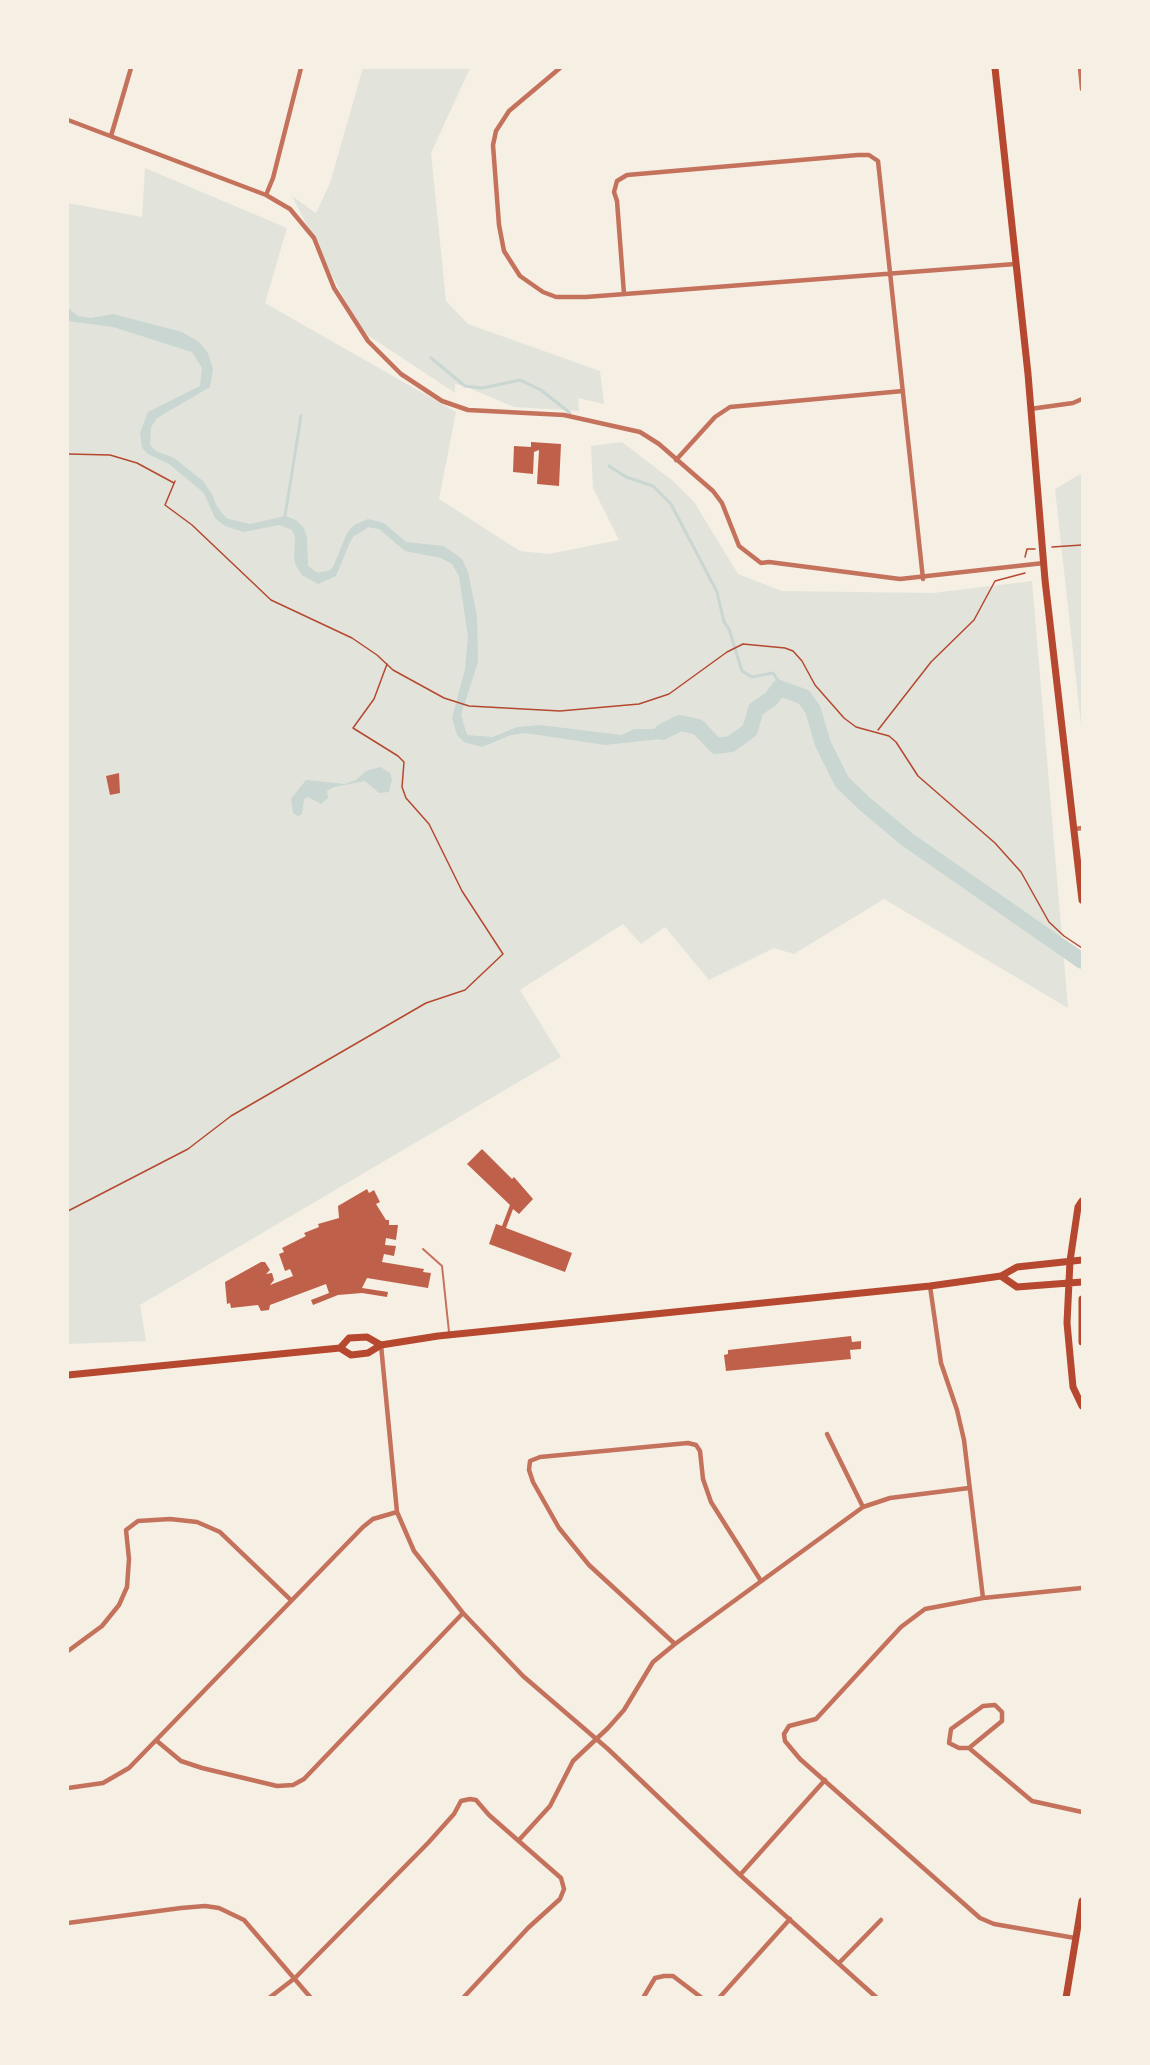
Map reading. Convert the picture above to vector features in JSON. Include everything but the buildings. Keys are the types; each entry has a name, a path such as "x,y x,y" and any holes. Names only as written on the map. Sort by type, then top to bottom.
{"main road":[{"path":"995,68 1044,563 1079,828 1083,900"},
{"path":"1083,1202 1078,1207 1070,1261 1067,1323 1073,1387 1083,1406"},
{"path":"68,1375 340,1348 351,1354 368,1353 381,1345 449,1335 930,1286 1001,1276 1017,1267 1083,1260"},
{"path":"1001,1276 1017,1287 1083,1282"},
{"path":"1083,1299 1083,1342"},
{"path":"340,1348 349,1338 366,1337 381,1345"},
{"path":"1066,1998 1083,1900"}],"street":[{"path":"111,136 131,68"},
{"path":"266,195 273,178 301,68"},
{"path":"560,68 516,103 496,131 493,145 504,251 525,281 556,297 624,294 1015,264"},
{"path":"1080,68 1083,89"},
{"path":"68,120 266,195 290,209 319,247 334,288 352,320 377,351 401,374 442,401 468,410 564,415 629,428 659,444 714,491 722,503 739,546 761,563 769,562 900,579 923,579 1044,563"},
{"path":"624,294 615,185 627,175 641,172 869,155 878,161 923,579"},
{"path":"676,460 715,417 730,407 903,391"},
{"path":"1030,409 1073,404 1083,399"},
{"path":"930,1286 941,1363 962,1427 983,1598"},
{"path":"381,1345 397,1512 414,1551 463,1613 523,1676 597,1739 740,1875 877,1998"},
{"path":"827,1434 863,1507"},
{"path":"675,1644 590,1564 559,1528 533,1482 529,1470 530,1461 540,1457 688,1443 696,1445 700,1451 706,1490 713,1507 762,1581"},
{"path":"519,1840 550,1806 573,1761 624,1710 653,1662 675,1644 863,1507 890,1498 969,1488"},
{"path":"68,1788 103,1782 117,1776 157,1741 363,1527 373,1519 397,1512"},
{"path":"68,1651 102,1626 119,1605 127,1587 129,1559 126,1530 138,1521 197,1522 220,1532 291,1600"},
{"path":"1076,1938 994,1924 980,1918 800,1759 785,1741 784,1734 789,1726 816,1719 912,1616 925,1609 983,1598 1083,1588"},
{"path":"157,1741 181,1761 202,1768 277,1786 293,1785 304,1779 463,1613"},
{"path":"969,1748 1002,1721 1002,1712 995,1705 983,1706 951,1729 950,1743 959,1748 969,1748 1032,1801 1083,1812"},
{"path":"740,1875 825,1780"},
{"path":"269,1998 295,1978 428,1843 454,1814 461,1801 476,1800 540,1862 561,1878 564,1889 560,1899 528,1928 463,1998"},
{"path":"68,1923 181,1908 204,1906 219,1908 244,1920 311,1998"},
{"path":"719,1998 790,1919"},
{"path":"839,1963 881,1920"},
{"path":"643,1998 655,1978 664,1976 673,1976 702,1998"}],"lane":[{"path":"423,1249 442,1266 449,1335"}],"path":[{"path":"68,454 100,453 119,458 137,463 174,482 165,505 192,525 271,600 352,638 387,663 393,670 444,698 469,706 560,711 639,704 669,694 727,652 743,644 793,651 802,661 815,685 844,718 856,727 878,731 896,742 918,776 995,843 1021,872 1049,922 1064,936 1083,948"},
{"path":"1054,547 1083,545"},
{"path":"1024,554 1027,549 1033,549"},
{"path":"878,731 931,663 974,620 995,581 1025,574"},
{"path":"68,1211 188,1149 231,1116 426,1003 465,990 503,954 462,891 429,824 406,798 402,787 404,762 353,729 374,699 387,663"}],"shaded area":[{"path":"363,68 470,68 431,153 446,301 468,324 600,371 604,404 578,398 579,411 514,407 462,385 455,384 455,393 360,330 292,196 316,213 330,183"},
{"path":"145,168 287,228 265,303 456,412 439,499 520,551 549,554 619,540 593,488 591,446 622,442 673,481 694,502 738,574 782,591 933,593 1032,581 1068,1008 884,899 794,954 774,948 709,980 665,927 641,944 623,924 520,990 561,1057 140,1305 146,1341 68,1344 68,203 142,217"},
{"path":"68,308 78,316 91,318 113,314 182,332 199,342 208,353 213,369 210,387 157,418 151,427 150,445 156,451 174,458 203,481 212,494 221,517 250,524 285,516 296,520 304,528 307,538 308,566 319,574 327,573 333,567 347,533 354,525 368,519 384,523 406,542 444,546 462,559 468,572 477,616 478,662 461,715 467,735 493,737 517,727 540,725 621,735 634,729 663,729 661,739 605,745 525,733 511,735 482,747 464,742 457,735 452,718 465,669 468,637 459,576 452,564 441,558 405,551 379,529 366,527 355,534 350,542 336,576 318,584 302,575 296,566 295,537 292,530 279,525 244,532 225,526 215,518 204,493 169,464 148,454 142,448 140,433 148,412 200,386 202,368 192,352 113,327 68,321"},
{"path":"1082,473 1082,734 1055,489"},
{"path":"380,767 390,773 392,779 389,792 379,793 365,781 334,787 327,791 328,798 321,804 308,797 304,799 302,814 298,816 293,813 291,799 306,780 345,784 356,780 366,771"}],"waterway":[{"path":"431,358 465,386 482,388 520,380 541,390 570,413"},
{"path":"285,516 301,416"},
{"path":"609,466 626,477 653,486 671,504 717,592 724,622 729,629 742,671 752,677 773,673 783,688"},
{"path":"215,507 225,519"},
{"path":"355,534 366,527"},
{"path":"319,574 329,572"},
{"path":"662,732 680,723 698,727 716,746 731,744 750,730 756,709 771,699 779,688 804,697 813,710 823,744 842,782 866,805 908,840 1082,961"}]}
